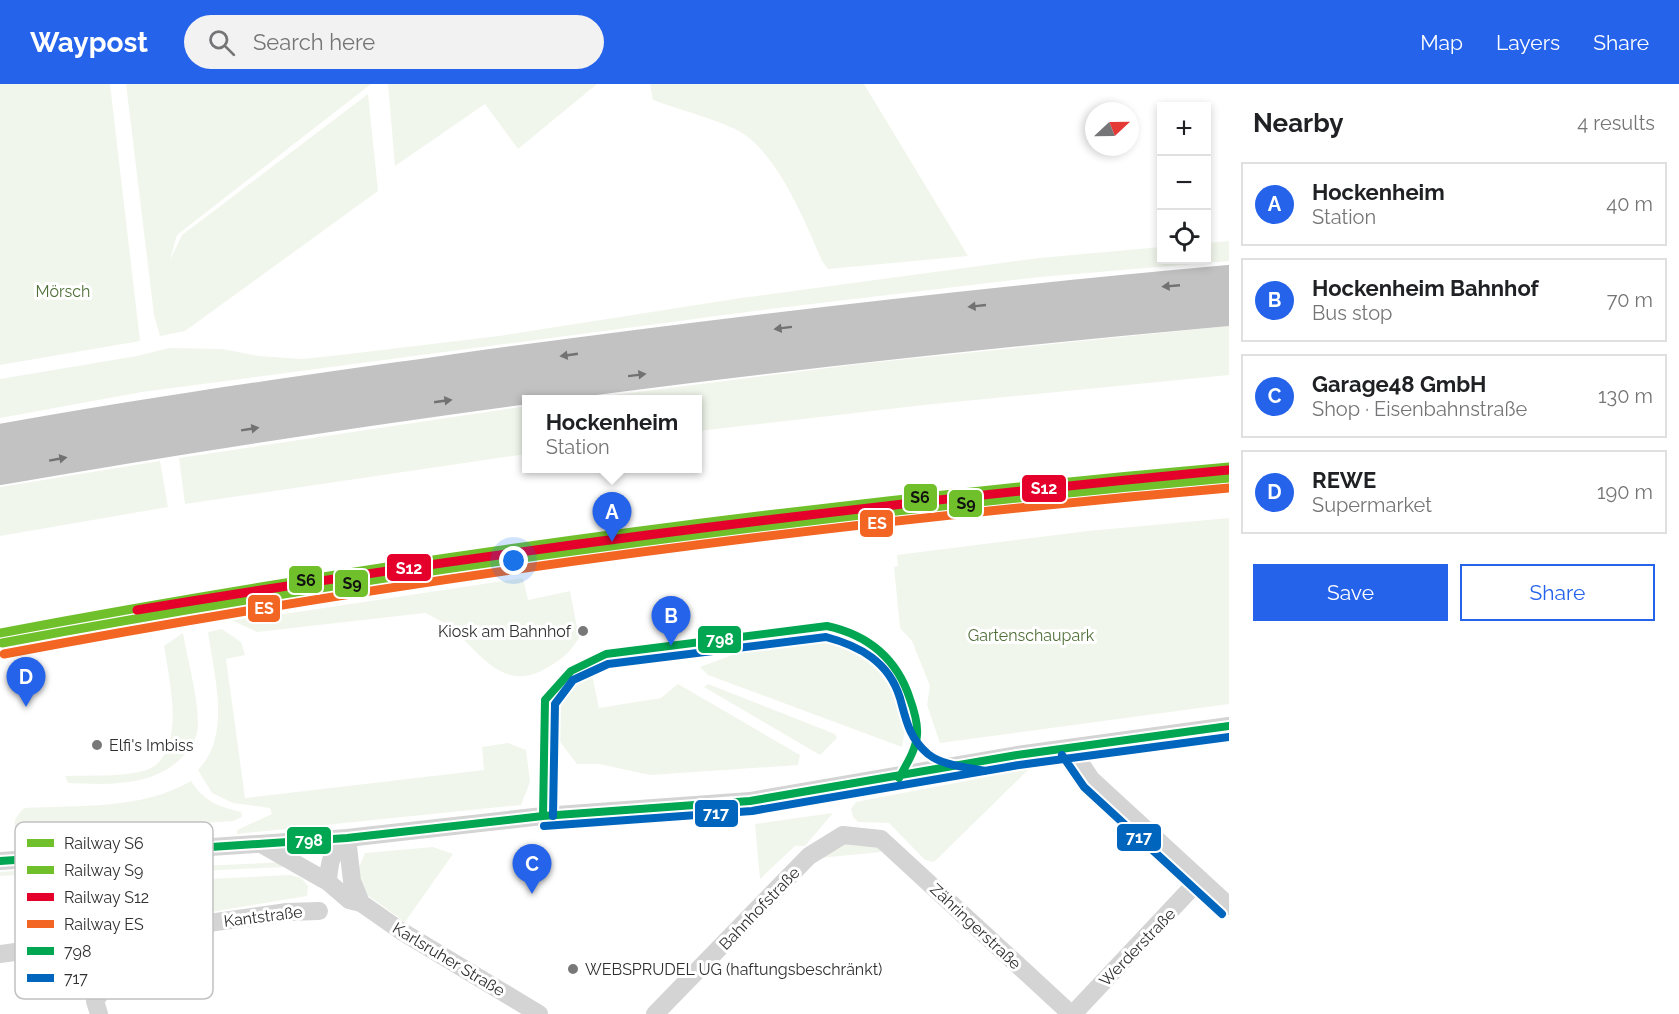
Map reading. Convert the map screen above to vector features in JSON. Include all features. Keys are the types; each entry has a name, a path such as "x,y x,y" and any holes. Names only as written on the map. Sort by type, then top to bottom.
{"highway":[{"path":"0,440 248,399 621,347 978,306 1229,281"},
{"path":"0,469 372,411 709,366 1229,310"}],"street":[{"path":"213,846 347,838 543,816 750,801 1071,748 1229,726"},
{"path":"1071,748 1091,779 1229,906"},
{"name":"Bahnhofstraße","path":"655,1014 809,856 843,835 881,838"},
{"path":"328,882 329,862 335,848 347,838"},
{"path":"347,838 352,881 361,903"},
{"name":"Zähringerstraße","path":"881,838 1072,1014"},
{"name":"Karlsruher Straße","path":"259,843 328,882 349,900 361,903 401,932 539,1014"},
{"path":"0,861 15,860"},
{"name":"Werderstraße","path":"1072,1014 1200,879"},
{"name":"Kantstraße","path":"213,922 287,912 319,911"},
{"path":"0,954 15,952"}],"green space":[{"name":"Mörsch","path":"0,84 110,84 140,341 0,365"},
{"path":"126,84 371,84 177,235 170,260 182,235 368,94 378,191 185,331 160,336 154,315"},
{"path":"388,84 597,84 518,149 485,104 395,166"},
{"path":"650,84 864,84 968,256 828,269 822,261 788,188 776,169 750,138 715,121 653,100"},
{"path":"1229,241 1229,261 1211,263 1211,243"},
{"path":"1157,247 1157,264 1194,264 1040,277 770,309 142,392 0,418 0,379 137,356 169,348 222,349 258,356 302,359 499,336 741,298 1039,258"},
{"path":"1229,326 1229,375 924,405 702,431 702,395 614,395 868,363"},
{"path":"522,407 522,455 185,504 179,458"},
{"path":"160,461 168,507 0,536 0,487"},
{"name":"Gartenschaupark","path":"1229,518 1229,704 940,743 927,705 930,686 912,641 900,628 894,567 898,566 897,555 1088,531"},
{"path":"523,578 528,600 570,591 579,638 560,659 530,675 516,676 504,673 492,666 449,626 425,613 257,632 225,617 248,612 251,619"},
{"path":"222,629 241,642 245,655 226,659 245,798 484,770 482,747 508,743 526,750 530,782 521,805 237,834 237,830 272,814 270,808 233,803 212,793 198,770 215,740 218,723 218,704 208,632"},
{"path":"183,633 198,714 197,733 188,751 174,765 161,773 131,782 68,783 65,776 134,773 157,764 166,751 173,716 164,646"},
{"path":"841,635 865,647 887,664 899,692 906,724 902,747 708,675 700,667 757,646"},
{"path":"591,670 599,708 661,698 678,684 800,755 798,765 650,775 599,764 577,764 554,734 561,704 568,689"},
{"path":"708,684 835,734 837,738 820,755 704,687"},
{"path":"1029,769 934,862 925,860 889,823 858,822 853,817 851,809 856,802"},
{"path":"191,781 201,794 218,805 241,812 242,817 233,821 213,822 15,822 15,827 14,824 16,818 24,808 110,804 152,797"},
{"path":"833,813 805,846 795,846 760,879 755,824"},
{"path":"843,840 878,841 881,852 820,858"},
{"path":"433,847 453,854 405,922 363,892 357,872 365,853"},
{"path":"286,862 285,867 213,870 213,865"},
{"path":"15,871 15,875 0,876 0,872"},
{"path":"290,875 301,878 308,886 307,896 213,912 213,879"}],"rail line":[{"name":"S6","path":"0,633 306,580 613,535 920,497 1229,467"},
{"name":"S12","path":"137,610 409,568 681,531 954,498 1228,470"},
{"name":"S9","path":"2,643 307,590 613,546 920,508 1229,478"},
{"name":"ES","path":"4,654 309,601 615,556 921,518 1229,488"}],"transit line":[{"name":"798","path":"543,816 545,700 571,671 606,654 827,626 855,636 879,651 889,661 904,685 914,712 917,735 913,752 899,778"},
{"name":"717","path":"553,816 555,704 573,680 608,664 826,637 850,645 872,657 881,665 895,685 912,735 928,754 948,764 985,771"},
{"name":"798","path":"213,847 347,838 543,816 750,801 1017,755 1229,726"},
{"name":"717","path":"544,826 752,811 1019,765 1229,737"},
{"name":"717","path":"1062,755 1084,787 1222,914"},
{"name":"798","path":"0,861 15,860"}],"place":[{"name":"Hockenheim","path":"612,542"},
{"name":"Kiosk am Bahnhof","path":"583,631"},
{"name":"Hockenheim Bahnhof","path":"671,646"},
{"name":"REWE","path":"26,707"},
{"name":"Elfi's Imbiss","path":"97,745"},
{"name":"Garage48 GmbH","path":"532,894"},
{"name":"WEBSPRUDEL UG (haftungsbeschränkt)","path":"573,969"}]}
